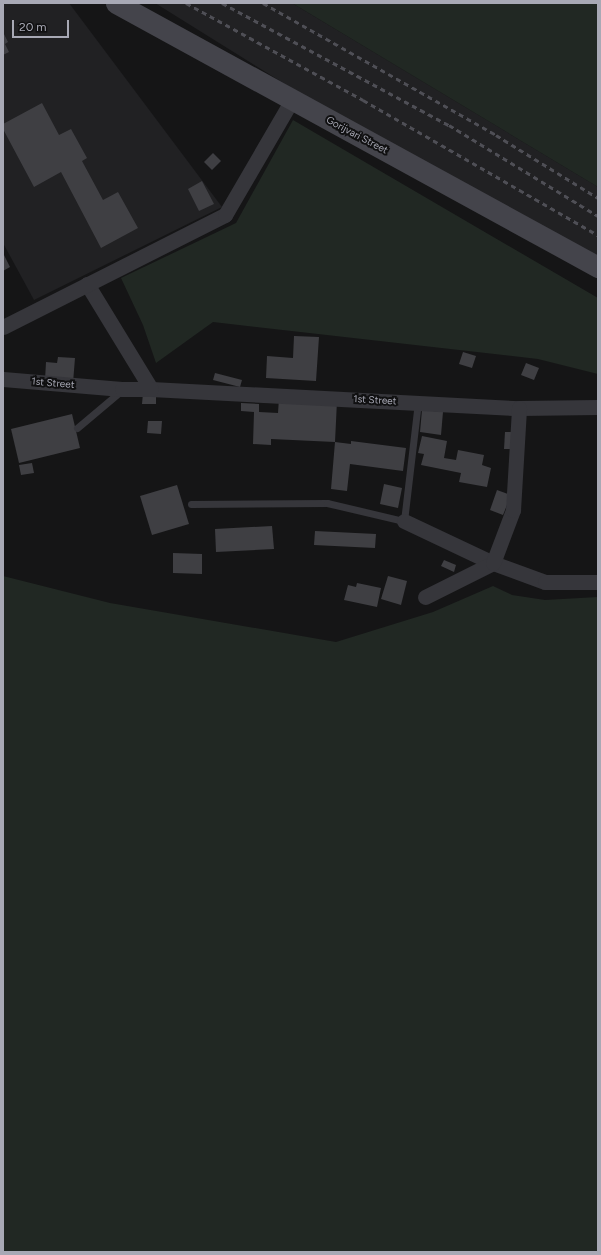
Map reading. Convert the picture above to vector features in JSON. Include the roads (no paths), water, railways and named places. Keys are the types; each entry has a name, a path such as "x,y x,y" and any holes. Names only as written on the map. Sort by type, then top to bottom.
{"main road":[{"name":"Gorijvari Street","path":"116,3 598,267"}],"street":[{"path":"3,327 225,215 292,100"},
{"path":"87,284 152,389"},
{"name":"1st Street","path":"3,379 122,389 152,389 519,408 598,407"},
{"path":"425,597 493,563 513,510 519,408"},
{"path":"404,521 493,563 545,582 598,582"}],"lane":[{"path":"76,428 122,389"},
{"path":"192,504 328,503 404,521 418,402"}],"railway":[{"path":"186,3 363,100 598,235"},
{"path":"222,3 449,125 598,216"},
{"path":"263,3 496,135 598,198"}]}
